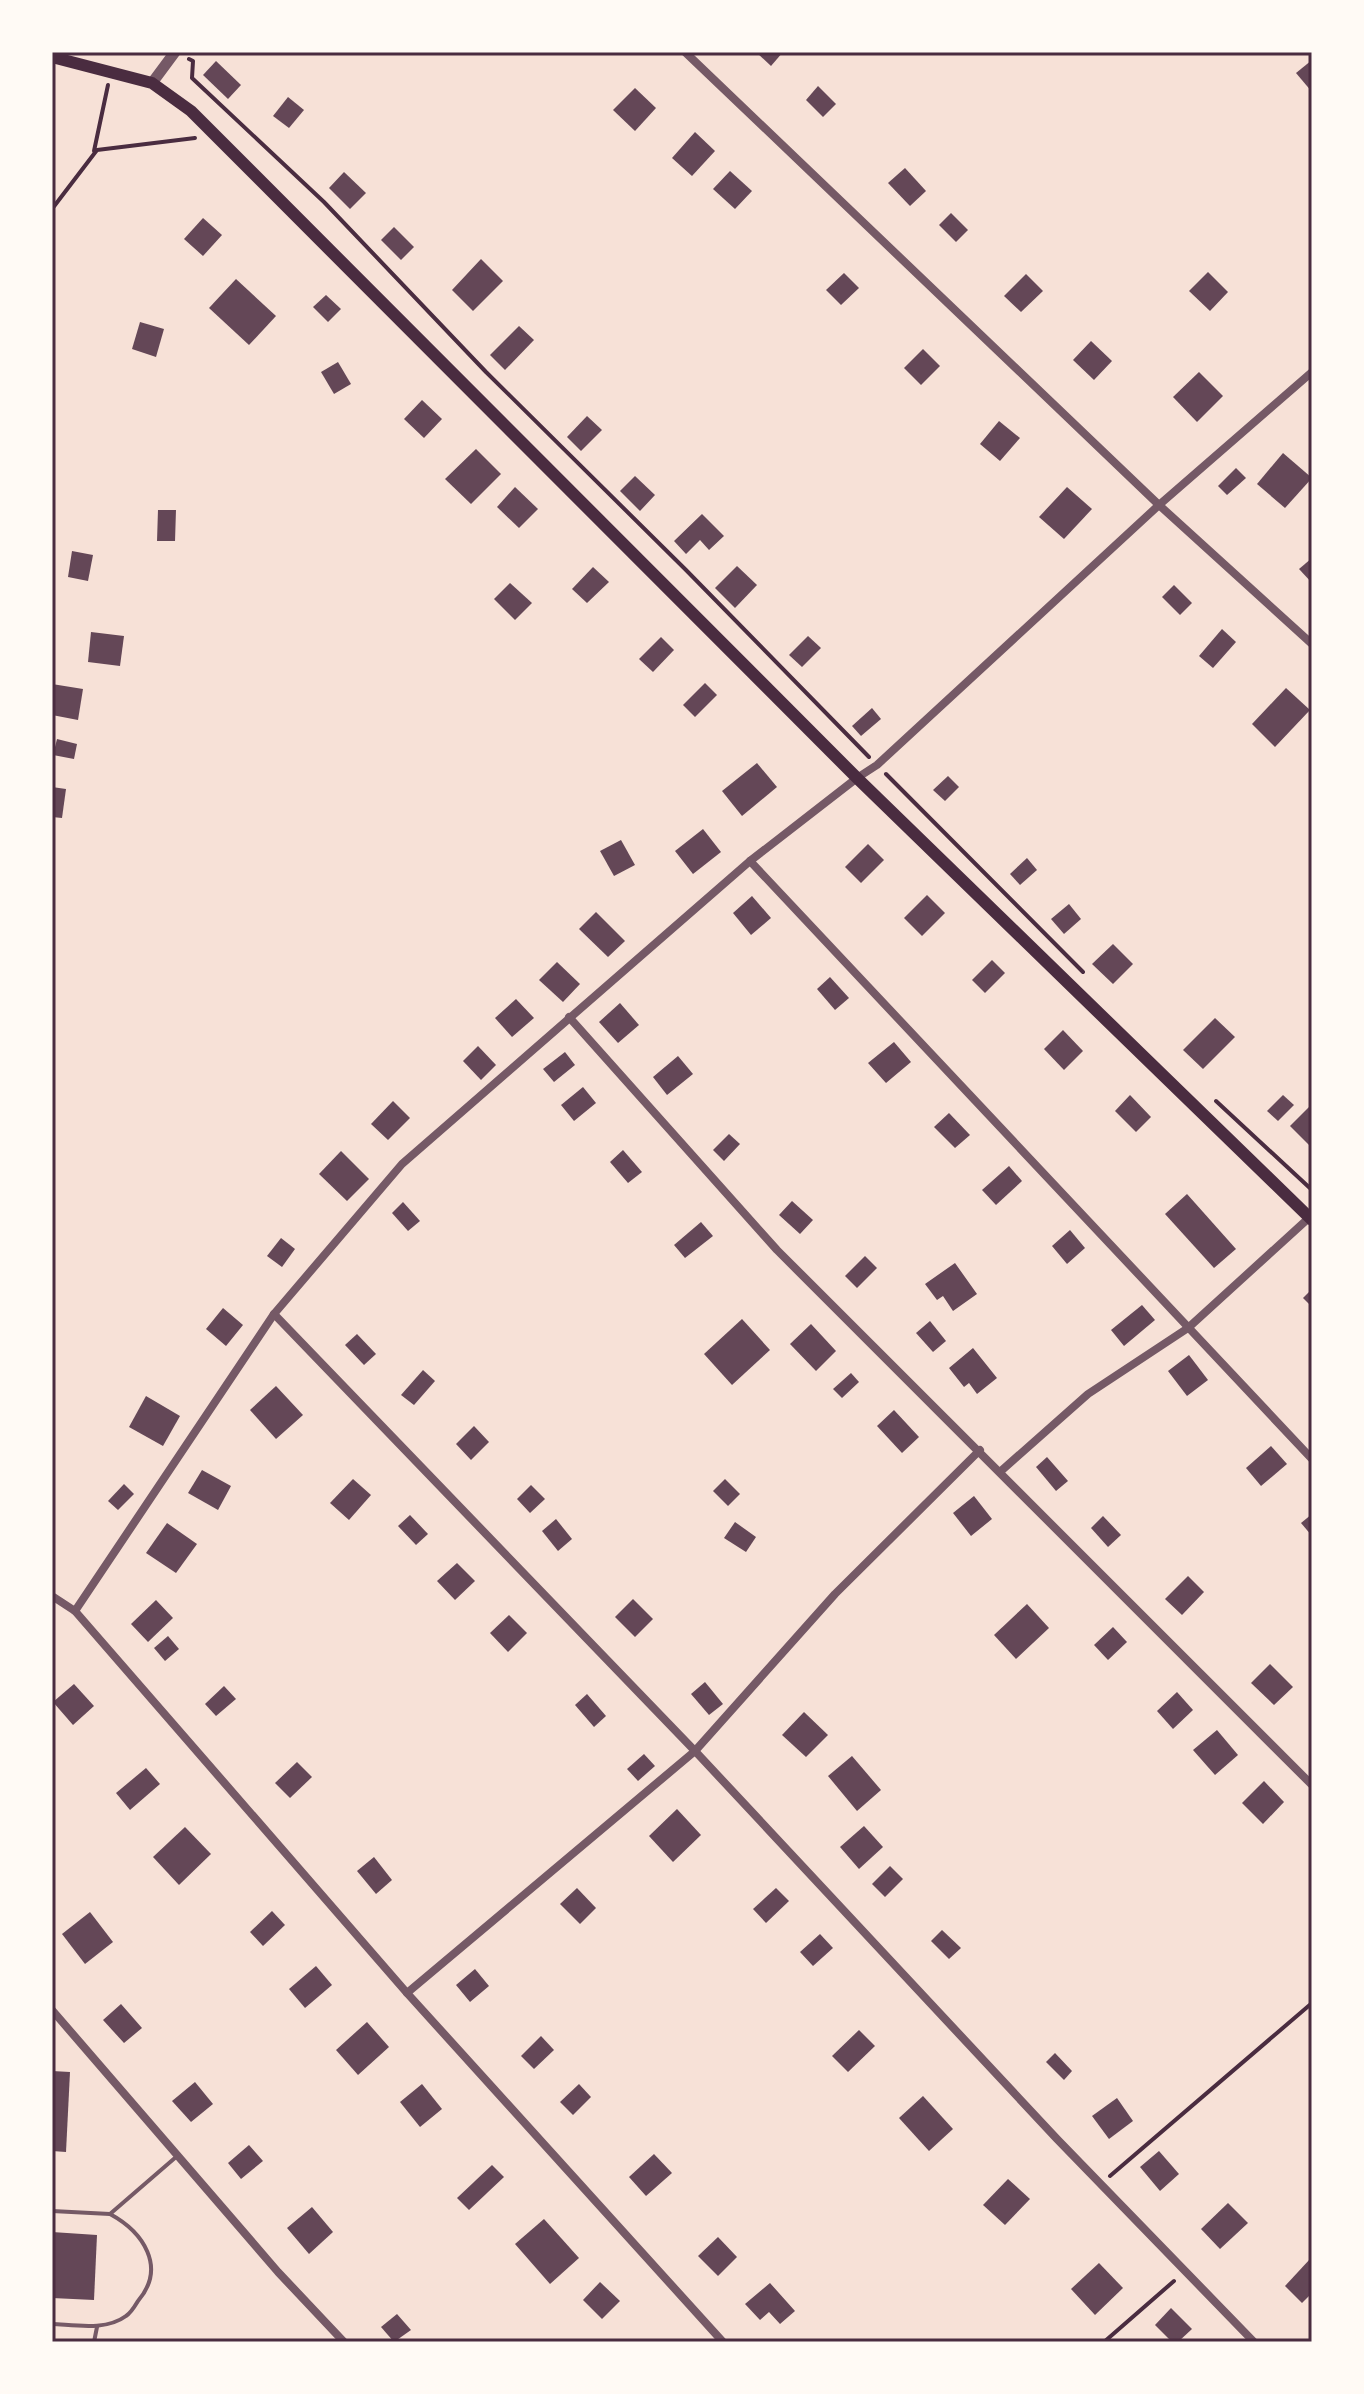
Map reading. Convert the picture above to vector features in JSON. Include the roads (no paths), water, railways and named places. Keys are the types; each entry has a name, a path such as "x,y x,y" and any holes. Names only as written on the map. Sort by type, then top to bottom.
{"main road":[{"path":"52,57 152,83 191,111 857,778 1311,1218"}],"street":[{"path":"685,52 1159,505 1312,644"},
{"path":"152,83 180,54"},
{"path":"75,1611 274,1314 402,1164 750,861 877,765 1159,505 1312,372"},
{"path":"750,861 1312,1459"},
{"path":"569,1017 777,1250 1312,1785"},
{"path":"1001,1471 1088,1394 1188,1328 1311,1218"},
{"path":"274,1314 695,1751 1100,2184 1254,2342"},
{"path":"407,1993 695,1751 835,1594 980,1450"},
{"path":"52,1596 75,1611 407,1993 723,2342"},
{"path":"52,2010 278,2272 344,2342"}],"lane":[{"path":"110,2214 178,2155"},
{"path":"52,2211 110,2214 129,2224 143,2241 150,2262 146,2293 126,2317 97,2327 52,2324"},
{"path":"94,2342 97,2327"}]}
